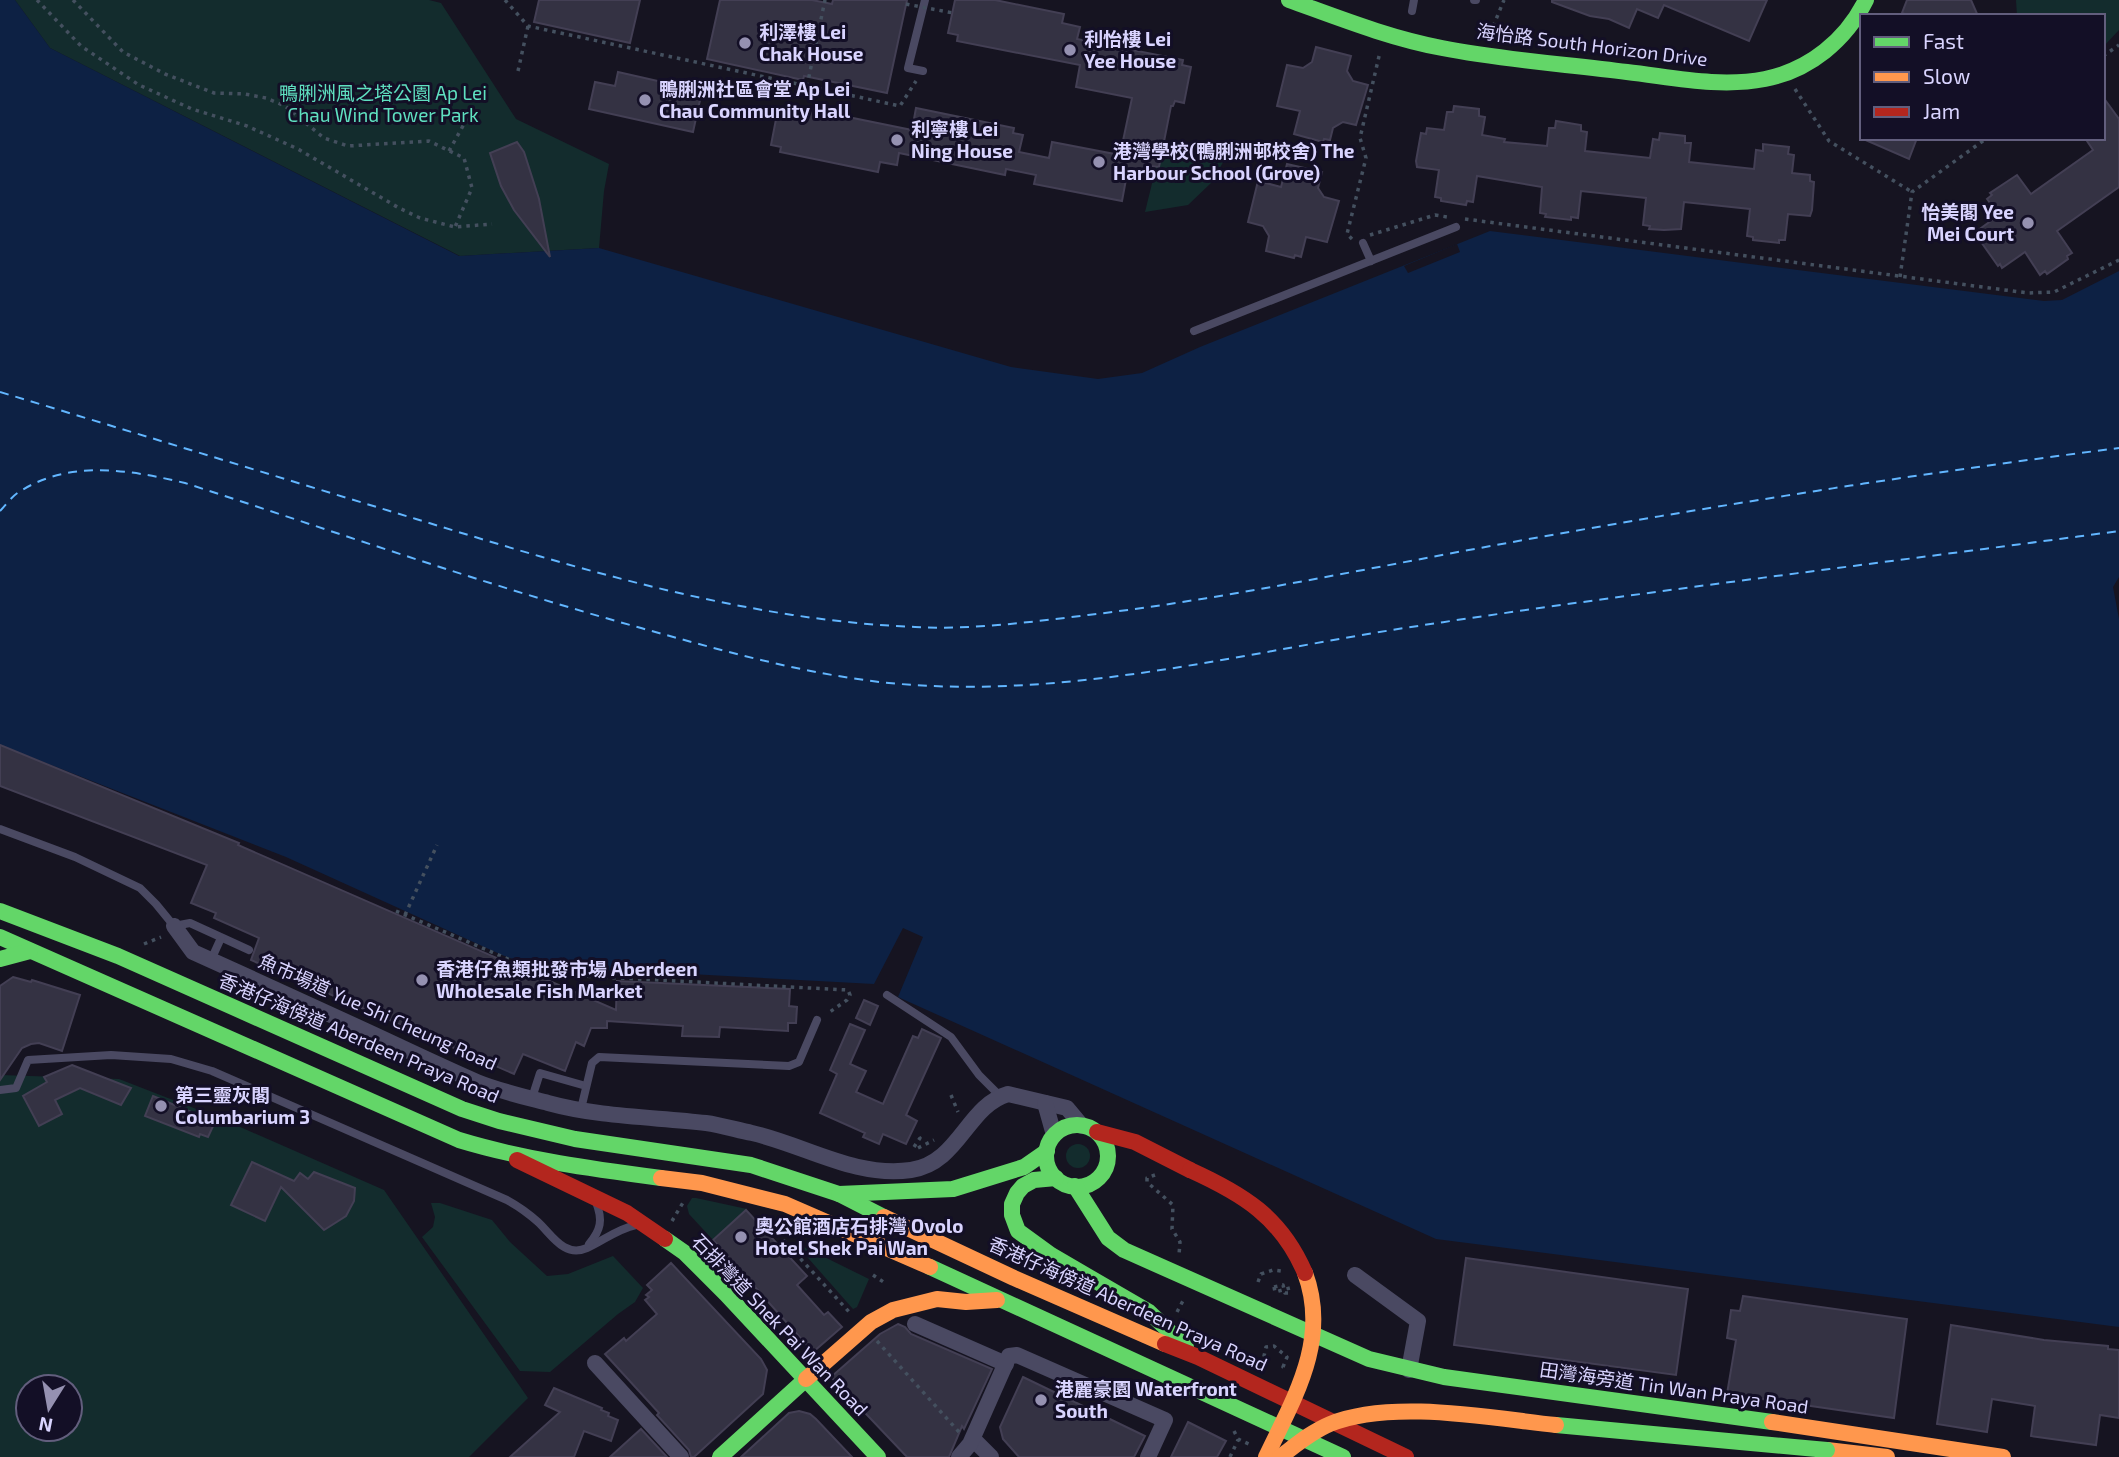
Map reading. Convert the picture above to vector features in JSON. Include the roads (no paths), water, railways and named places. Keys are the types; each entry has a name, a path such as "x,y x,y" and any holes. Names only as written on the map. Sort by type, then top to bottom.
{"main road":[{"name":"海怡路 South Horizon Drive","path":"1289,0 1385,35 1440,48 1682,78 1741,82 1765,79 1810,62 1847,32 1866,0"},
{"name":"香港仔海傍道 Aberdeen Praya Road","path":"0,911 118,956 432,1096 486,1117 575,1139 751,1165 839,1194 1014,1278 1198,1357 1406,1457"},
{"path":"0,937 459,1140 498,1152 581,1168 702,1183 785,1204 947,1274 998,1300 1343,1457"},
{"path":"0,958 30,951"},
{"path":"839,1194 953,1189 1024,1167 1047,1151 1054,1135 1071,1126 1121,1135 1143,1144 1158,1155 1248,1199 1265,1214 1303,1265 1311,1286 1314,1314 1312,1344 1306,1370 1266,1457"},
{"path":"1089,1129 1107,1148 1105,1168"},
{"path":"1047,1151 1050,1170 1063,1183 1074,1186 1094,1182"},
{"name":"石排灣道 Shek Pai Wan Road","path":"498,1152 627,1213 676,1246 700,1268 878,1457"},
{"path":"1093,1214 1094,1182 1105,1168 1129,1158 1158,1155"},
{"path":"1056,1178 1034,1180 1017,1193 1012,1204 1012,1215 1018,1231 1051,1255 1149,1312 1198,1357"},
{"name":"田灣海旁道 Tin Wan Praya Road","path":"1074,1186 1108,1238 1124,1250 1343,1349 1409,1370 1524,1389 1941,1446 2003,1457"},
{"path":"720,1457 871,1322 893,1310 937,1299 966,1302 998,1300"},
{"path":"1280,1457 1330,1424 1354,1418 1399,1413 1443,1414 1887,1457"}],"street":[{"name":"魚市場道 Yue Shi Cheung Road","path":"170,931 193,952 480,1083 581,1109 708,1124 768,1137 844,1164 884,1171 912,1170 928,1165 942,1156 981,1111 1000,1096"},
{"path":"1000,1096 1008,1094 1067,1108 1089,1129"},
{"path":"1045,1103 1054,1135"},
{"path":"1355,1275 1418,1321 1409,1370"},
{"path":"915,1324 1006,1364"},
{"path":"959,1457 1009,1356 1017,1355 1165,1420 1148,1457"},
{"path":"595,1363 681,1457"},
{"path":"969,1439 991,1457"}],"lane":[{"path":"923,71 908,68 925,0"},
{"path":"1412,11 1414,0"},
{"path":"1194,331 1456,227"},
{"path":"1363,243 1371,261"},
{"path":"0,829 75,858 139,888 151,898 170,931 190,923 249,950"},
{"path":"211,960 221,937"},
{"path":"887,995 951,1037 1000,1096"},
{"path":"581,1109 592,1063 599,1057 789,1066 799,1062 817,1020"},
{"path":"0,1090 16,1088 28,1060 111,1055 171,1059 212,1071 507,1200 536,1220 559,1245 582,1250 617,1231 634,1225 646,1225"},
{"path":"532,1098 540,1073 586,1086"},
{"path":"582,1250 600,1231 600,1217 593,1197"}],"water":[{"path":"0,0 15,0 50,48 459,256 599,248 1011,367 1098,379 1142,373 1200,347 1490,231 2044,301 2062,300 2119,271 2119,577 2113,587 2119,619 2119,1327 1436,1239 898,997 923,937 903,928 874,984 540,969 502,955 286,857 0,745"}],"place":[{"name":"利澤樓 Lei Chak House","path":"745,43"},
{"name":"利怡樓 Lei Yee House","path":"1070,50"},
{"name":"鴨脷洲社區會堂 Ap Lei Chau Community Hall","path":"645,100"},
{"name":"利寧樓 Lei Ning House","path":"897,140"},
{"name":"港灣學校(鴨脷洲邨校舍) The Harbour School (Grove)","path":"1099,162"},
{"name":"怡美閣 Yee Mei Court","path":"2028,223"},
{"name":"香港仔魚類批發市場 Aberdeen Wholesale Fish Market","path":"422,980"},
{"name":"第三靈灰閣 Columbarium 3","path":"161,1106"},
{"name":"奧公館酒店石排灣 Ovolo Hotel Shek Pai Wan","path":"741,1237"},
{"name":"港麗豪園 Waterfront South","path":"1041,1400"}],"park label":[{"name":"鴨脷洲風之塔公園 Ap Lei Chau Wind Tower Park","path":"383,104"}]}
